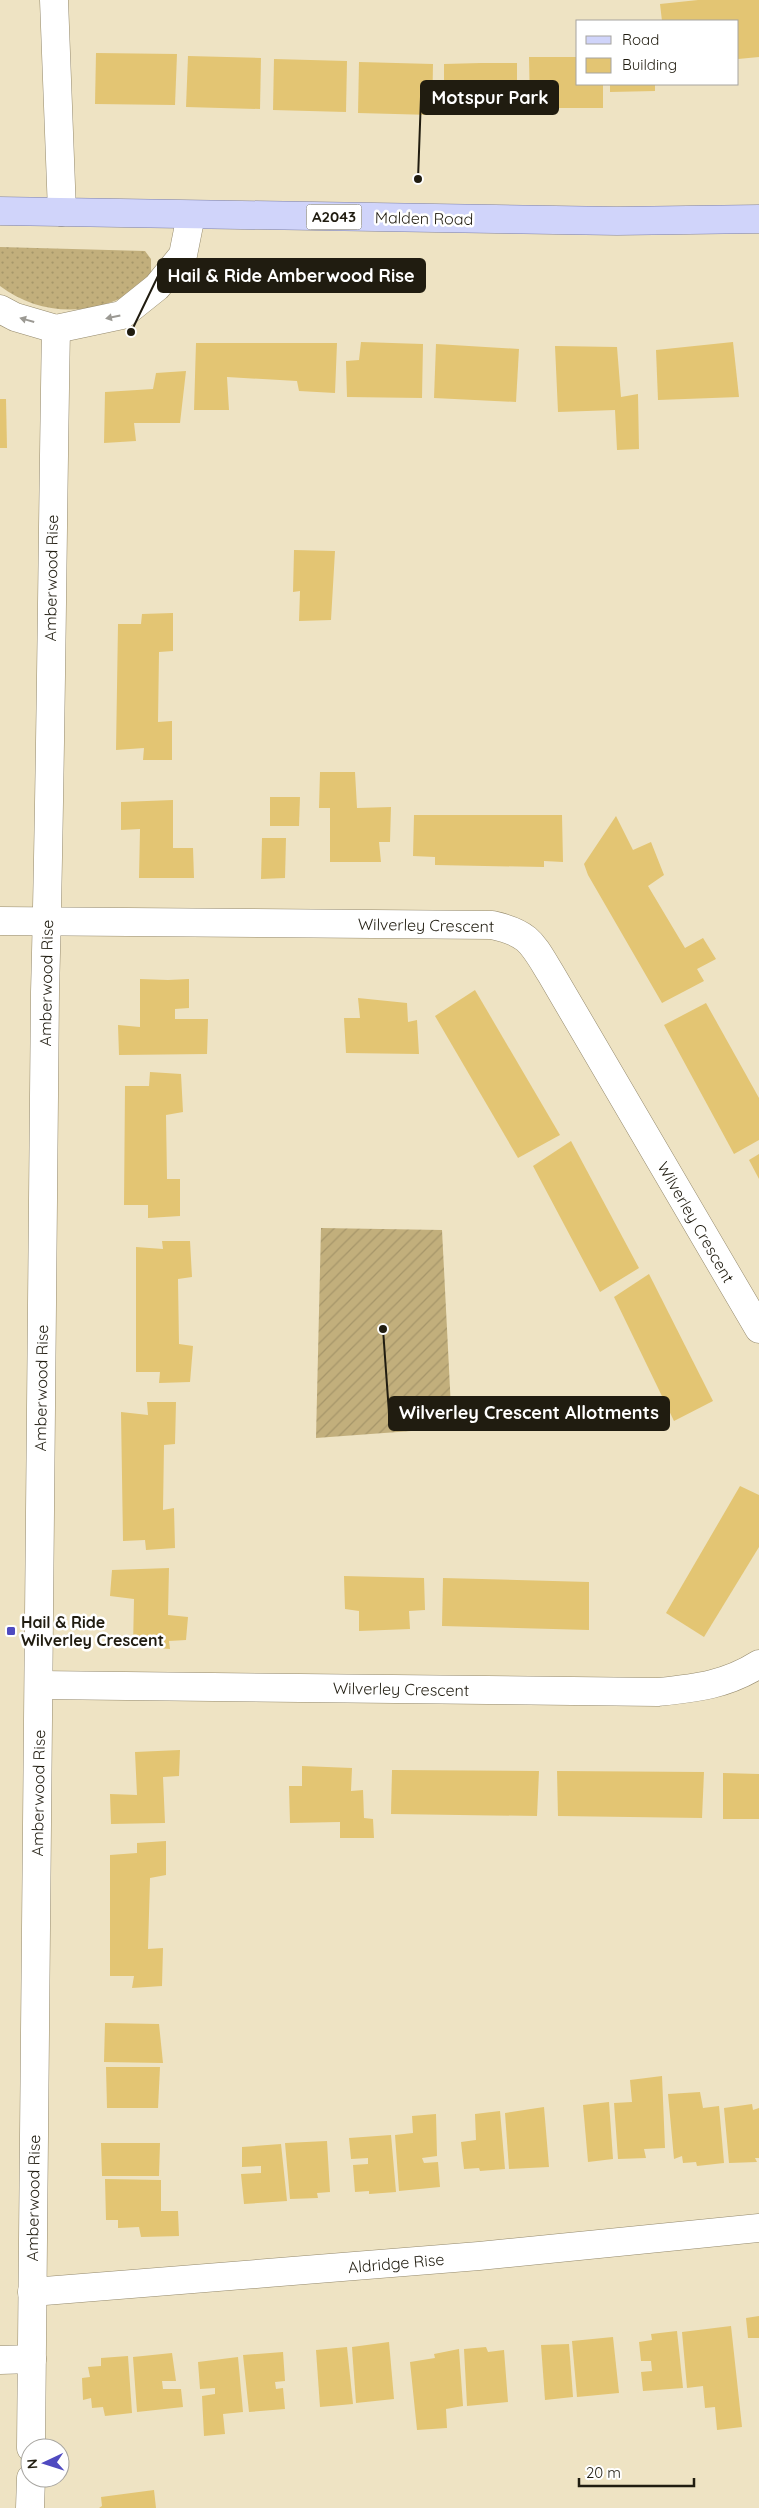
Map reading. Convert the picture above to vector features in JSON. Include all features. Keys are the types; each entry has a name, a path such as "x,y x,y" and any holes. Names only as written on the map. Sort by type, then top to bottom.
{"main road":[{"name":"Malden Road","path":"0,211 617,221 759,219"}],"street":[{"path":"54,0 62,212"},
{"path":"0,309 15,317 56,329 122,315 157,287 183,255 191,214"},
{"name":"Amberwood Rise","path":"31,2438 44,1012 56,329"},
{"name":"Wilverley Crescent","path":"0,921 492,925 514,929 531,942 551,974 759,1330"},
{"name":"Wilverley Crescent","path":"39,1685 658,1692 709,1686 745,1673 759,1664"},
{"name":"Aldridge Rise","path":"32,2292 480,2256 759,2228"},
{"path":"0,2360 32,2359"},
{"path":"30,2508 31,2488"}],"shaded area":[{"path":"0,247 145,251 151,259 151,274 134,291 115,301 81,309 47,307 15,296 0,286"},
{"path":"321,1228 442,1230 452,1428 316,1438"}],"building":[{"path":"698,0 759,0 759,57 739,59 739,20 662,20 660,4"},
{"path":"96,53 177,54 175,105 95,104"},
{"path":"188,56 261,58 260,109 186,107"},
{"path":"529,57 576,57 576,85 603,85 603,108 530,108"},
{"path":"274,59 347,61 346,112 273,110"},
{"path":"359,62 433,64 432,115 358,113"},
{"path":"517,63 517,114 444,115 444,64"},
{"path":"610,85 655,85 655,91 610,92"},
{"path":"361,342 423,344 422,398 347,397 346,361 359,360"},
{"path":"733,342 739,397 658,400 656,350"},
{"path":"196,343 337,343 335,393 299,391 297,381 227,377 229,410 194,410"},
{"path":"436,344 519,349 516,402 434,398"},
{"path":"555,346 617,347 621,397 638,394 639,449 617,450 615,410 558,412"},
{"path":"186,371 180,423 134,423 136,441 104,443 105,392 153,389 156,373"},
{"path":"0,399 6,399 7,448 0,448"},
{"path":"294,550 335,551 331,620 299,621 300,591 293,592"},
{"path":"173,613 173,651 159,652 158,722 172,721 172,760 143,760 144,748 116,750 118,624 141,624 142,614"},
{"path":"320,772 355,772 357,808 391,807 390,842 379,842 381,862 330,862 330,808 319,808"},
{"path":"270,797 300,797 299,826 270,826"},
{"path":"173,800 173,848 193,848 194,878 139,878 140,829 121,830 121,802"},
{"path":"414,815 562,815 563,862 544,861 544,867 435,865 435,857 413,856"},
{"path":"616,816 633,850 651,842 664,875 648,886 685,948 703,938 716,959 697,969 704,981 662,1003 588,875 584,864"},
{"path":"262,838 286,838 285,878 261,879"},
{"path":"140,979 189,979 189,1008 175,1009 175,1019 208,1019 207,1054 119,1055 118,1025 140,1027"},
{"path":"475,990 560,1135 518,1158 435,1016"},
{"path":"358,998 407,1003 408,1022 417,1020 419,1054 346,1053 344,1018 360,1018"},
{"path":"706,1003 759,1098 759,1140 734,1154 664,1025"},
{"path":"150,1072 181,1074 183,1112 166,1115 167,1179 180,1179 180,1216 148,1218 148,1205 124,1205 125,1086 149,1086"},
{"path":"571,1141 639,1268 600,1292 533,1166"},
{"path":"759,1154 759,1179 749,1160"},
{"path":"162,1241 190,1241 192,1277 178,1279 179,1344 193,1346 190,1382 159,1383 160,1372 136,1372 136,1247 163,1249"},
{"path":"649,1274 713,1401 674,1421 614,1297"},
{"path":"147,1402 176,1402 175,1444 164,1445 163,1510 174,1508 175,1548 146,1550 145,1540 123,1541 121,1412 148,1415"},
{"path":"740,1486 759,1495 759,1547 704,1637 666,1613"},
{"path":"169,1568 168,1615 188,1617 186,1640 169,1641 170,1649 133,1646 134,1599 110,1596 112,1570"},
{"path":"344,1576 424,1578 425,1610 409,1611 410,1629 359,1631 359,1611 345,1609"},
{"path":"443,1578 589,1582 589,1630 442,1626"},
{"path":"180,1750 179,1776 163,1777 165,1823 111,1824 110,1794 137,1795 135,1752"},
{"path":"302,1766 352,1768 351,1791 363,1790 364,1818 373,1819 374,1838 340,1838 340,1822 290,1823 289,1786 302,1786"},
{"path":"392,1770 539,1771 537,1816 391,1814"},
{"path":"557,1771 704,1772 702,1818 558,1816"},
{"path":"723,1773 759,1774 759,1819 723,1819"},
{"path":"166,1841 166,1875 150,1878 148,1949 163,1948 162,1986 132,1988 134,1976 110,1976 110,1855 137,1853 137,1843"},
{"path":"105,2023 159,2024 163,2063 104,2062"},
{"path":"106,2067 160,2067 158,2108 107,2108"},
{"path":"662,2076 665,2148 644,2149 646,2158 618,2159 614,2103 632,2102 630,2080"},
{"path":"700,2092 703,2108 719,2106 724,2163 697,2166 696,2162 683,2163 682,2156 674,2159 668,2094"},
{"path":"609,2102 613,2159 588,2162 583,2105"},
{"path":"752,2104 753,2110 759,2108 759,2158 755,2158 757,2162 729,2163 724,2108"},
{"path":"544,2107 549,2167 509,2169 505,2113"},
{"path":"500,2111 505,2169 480,2171 479,2168 464,2169 461,2142 476,2140 475,2114"},
{"path":"436,2114 437,2156 422,2158 424,2163 438,2162 440,2187 399,2191 395,2135 413,2133 412,2116"},
{"path":"391,2135 396,2192 369,2194 369,2191 355,2192 353,2165 368,2164 368,2158 351,2159 349,2138"},
{"path":"327,2141 330,2192 317,2193 318,2198 290,2199 285,2143"},
{"path":"101,2143 160,2143 159,2176 102,2176"},
{"path":"281,2144 287,2201 244,2204 241,2174 261,2173 261,2166 242,2167 242,2147"},
{"path":"105,2179 161,2180 161,2211 178,2211 179,2236 141,2237 139,2227 118,2228 118,2220 106,2220"},
{"path":"759,2316 759,2338 748,2338 746,2318"},
{"path":"731,2326 742,2427 717,2430 715,2407 705,2408 703,2386 687,2388 682,2332"},
{"path":"677,2331 683,2388 643,2391 641,2372 652,2371 651,2361 641,2361 639,2342 652,2340 651,2334"},
{"path":"613,2337 619,2393 577,2397 572,2341"},
{"path":"389,2342 394,2399 356,2403 352,2347"},
{"path":"569,2344 573,2397 545,2400 541,2345"},
{"path":"347,2347 353,2404 320,2407 316,2350"},
{"path":"486,2347 488,2352 504,2350 508,2402 467,2406 464,2349"},
{"path":"459,2349 463,2406 446,2409 447,2428 417,2430 410,2362 435,2358 434,2354"},
{"path":"283,2352 285,2381 275,2382 276,2389 283,2388 285,2409 249,2412 243,2355"},
{"path":"172,2353 176,2381 162,2381 163,2389 181,2389 183,2407 137,2412 133,2357"},
{"path":"128,2356 132,2413 105,2416 103,2407 92,2408 91,2398 83,2400 82,2378 90,2377 88,2367 101,2366 101,2358"},
{"path":"238,2357 243,2412 223,2414 225,2434 204,2436 202,2396 215,2394 215,2388 200,2389 198,2362"},
{"path":"154,2490 156,2508 99,2508 102,2506 101,2497"}],"place":[{"name":"Motspur Park","path":"418,179"},
{"name":"Hail & Ride Amberwood Rise","path":"131,332"},
{"name":"Wilverley Crescent Allotments","path":"383,1329"},
{"name":"Hail & Ride Wilverley Crescent","path":"11,1631"}]}
